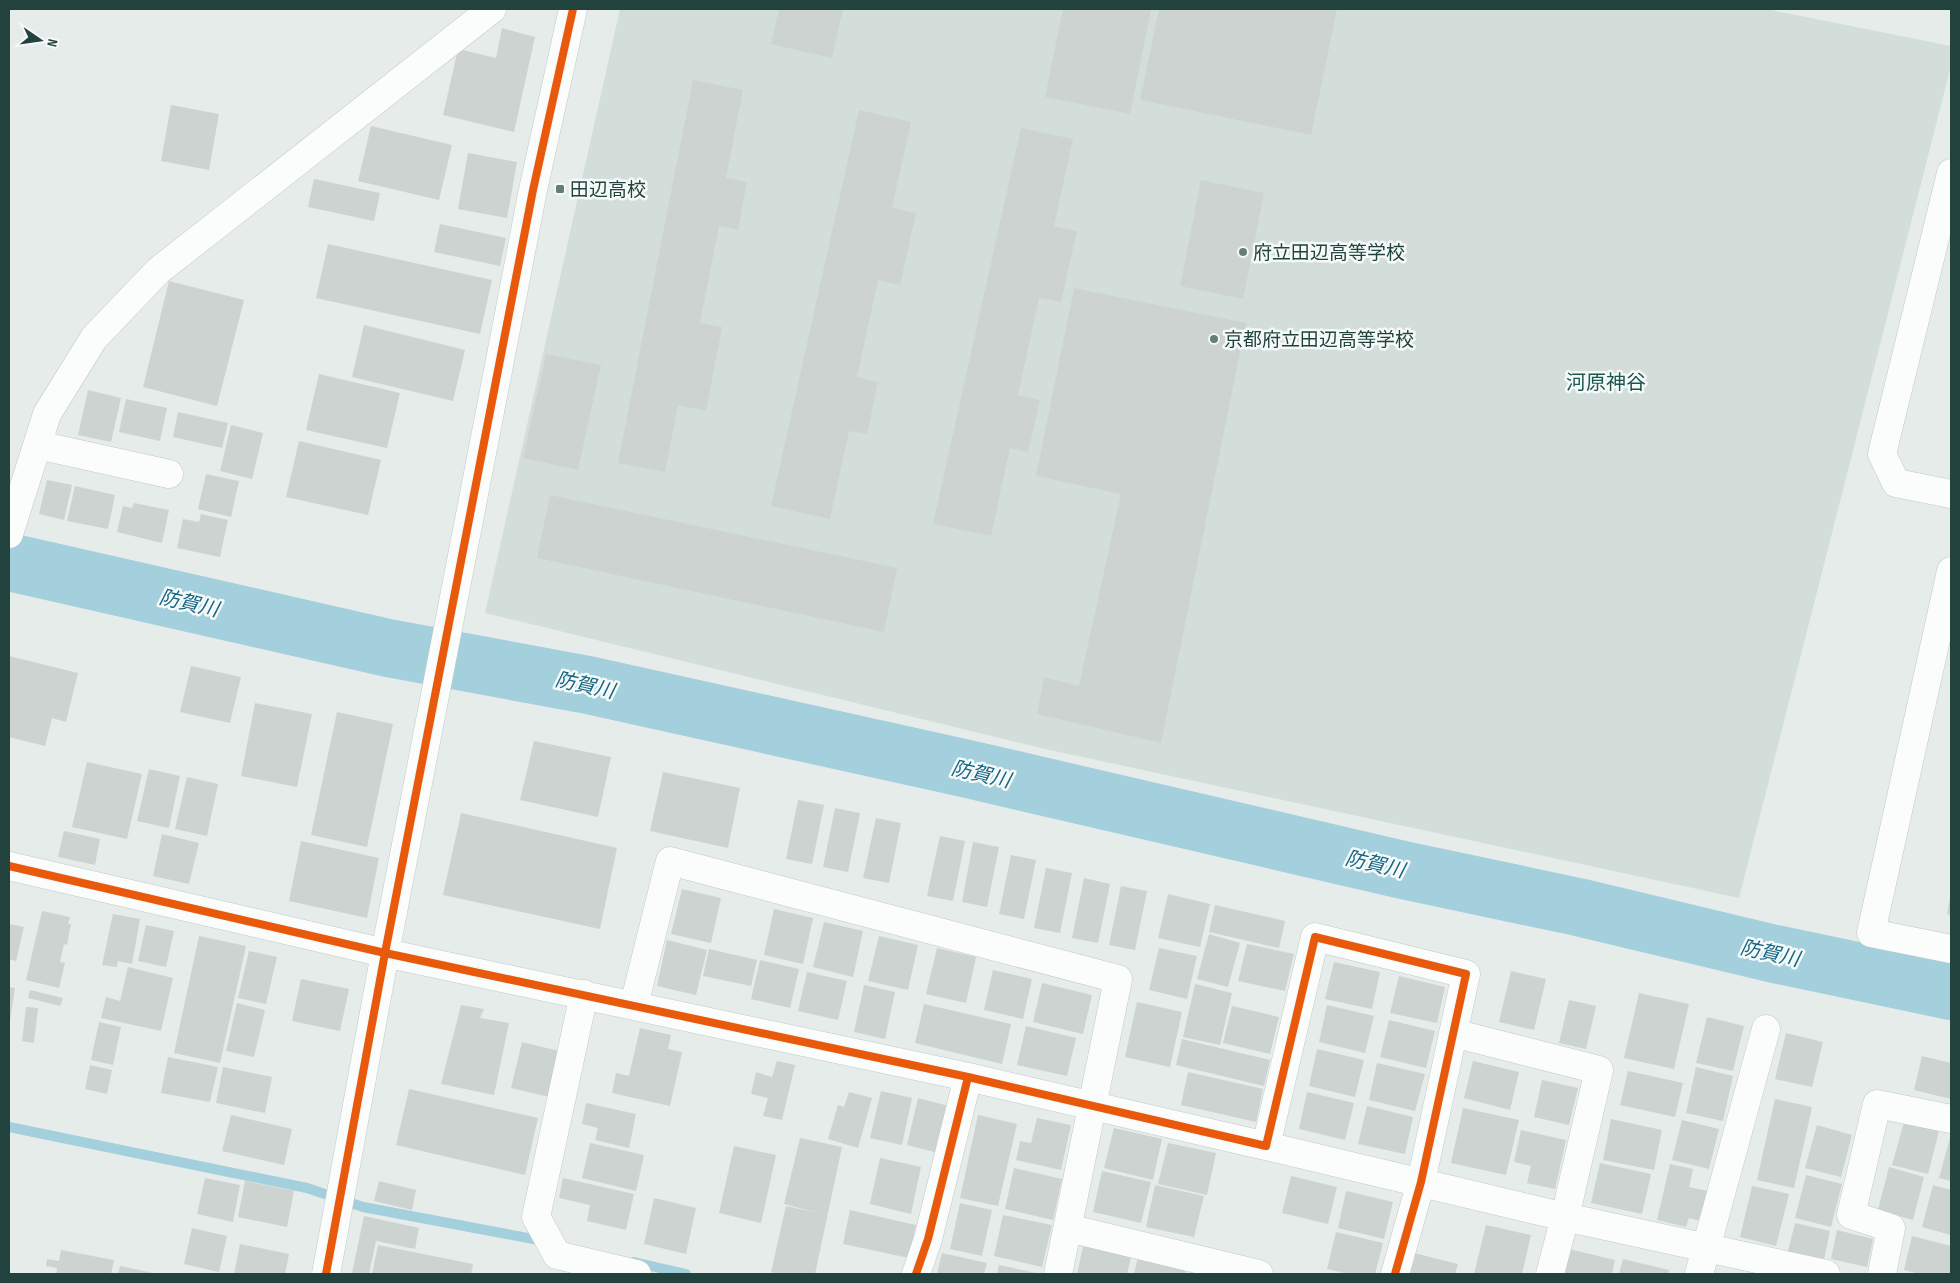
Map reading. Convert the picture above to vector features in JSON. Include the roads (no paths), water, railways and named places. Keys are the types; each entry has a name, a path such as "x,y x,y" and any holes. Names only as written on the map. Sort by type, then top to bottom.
{"street":[{"path":"10,528 47,414 94,338 158,271 492,9"},
{"path":"326,1274 385,953 436,699 533,190 573,9"},
{"path":"1951,173 1882,454 1896,483 1951,494"},
{"path":"38,444 168,474"},
{"path":"1951,570 1871,933 1951,949"},
{"path":"634,1005 670,861 1118,978 1058,1274"},
{"path":"9,866 385,953 968,1077 1421,1182 1565,1217 1703,1261 1826,1274"},
{"path":"1266,1146 1315,937 1466,974 1421,1182 1395,1274"},
{"path":"584,994 536,1217 557,1255 637,1274"},
{"path":"1703,1261 1766,1029"},
{"path":"1453,1033 1599,1070 1550,1274"},
{"path":"916,1274 928,1240 968,1077"},
{"path":"1882,1274 1892,1228 1851,1215 1877,1104 1951,1120"},
{"path":"1068,1228 1259,1274"}],"waterway":[{"name":"防賀川","path":"9,562 388,648 588,685 968,769 1403,870 1578,907 1775,954 1951,991"},
{"path":"9,1127 307,1188 363,1207 544,1241"},
{"path":"634,1262 686,1274"}],"place":[{"name":"田辺高校","path":"560,189"},
{"name":"府立田辺高等学校","path":"1243,252"},
{"name":"京都府立田辺高等学校","path":"1214,339"}],"district":[{"name":"河原神谷","path":"1606,382"}]}
